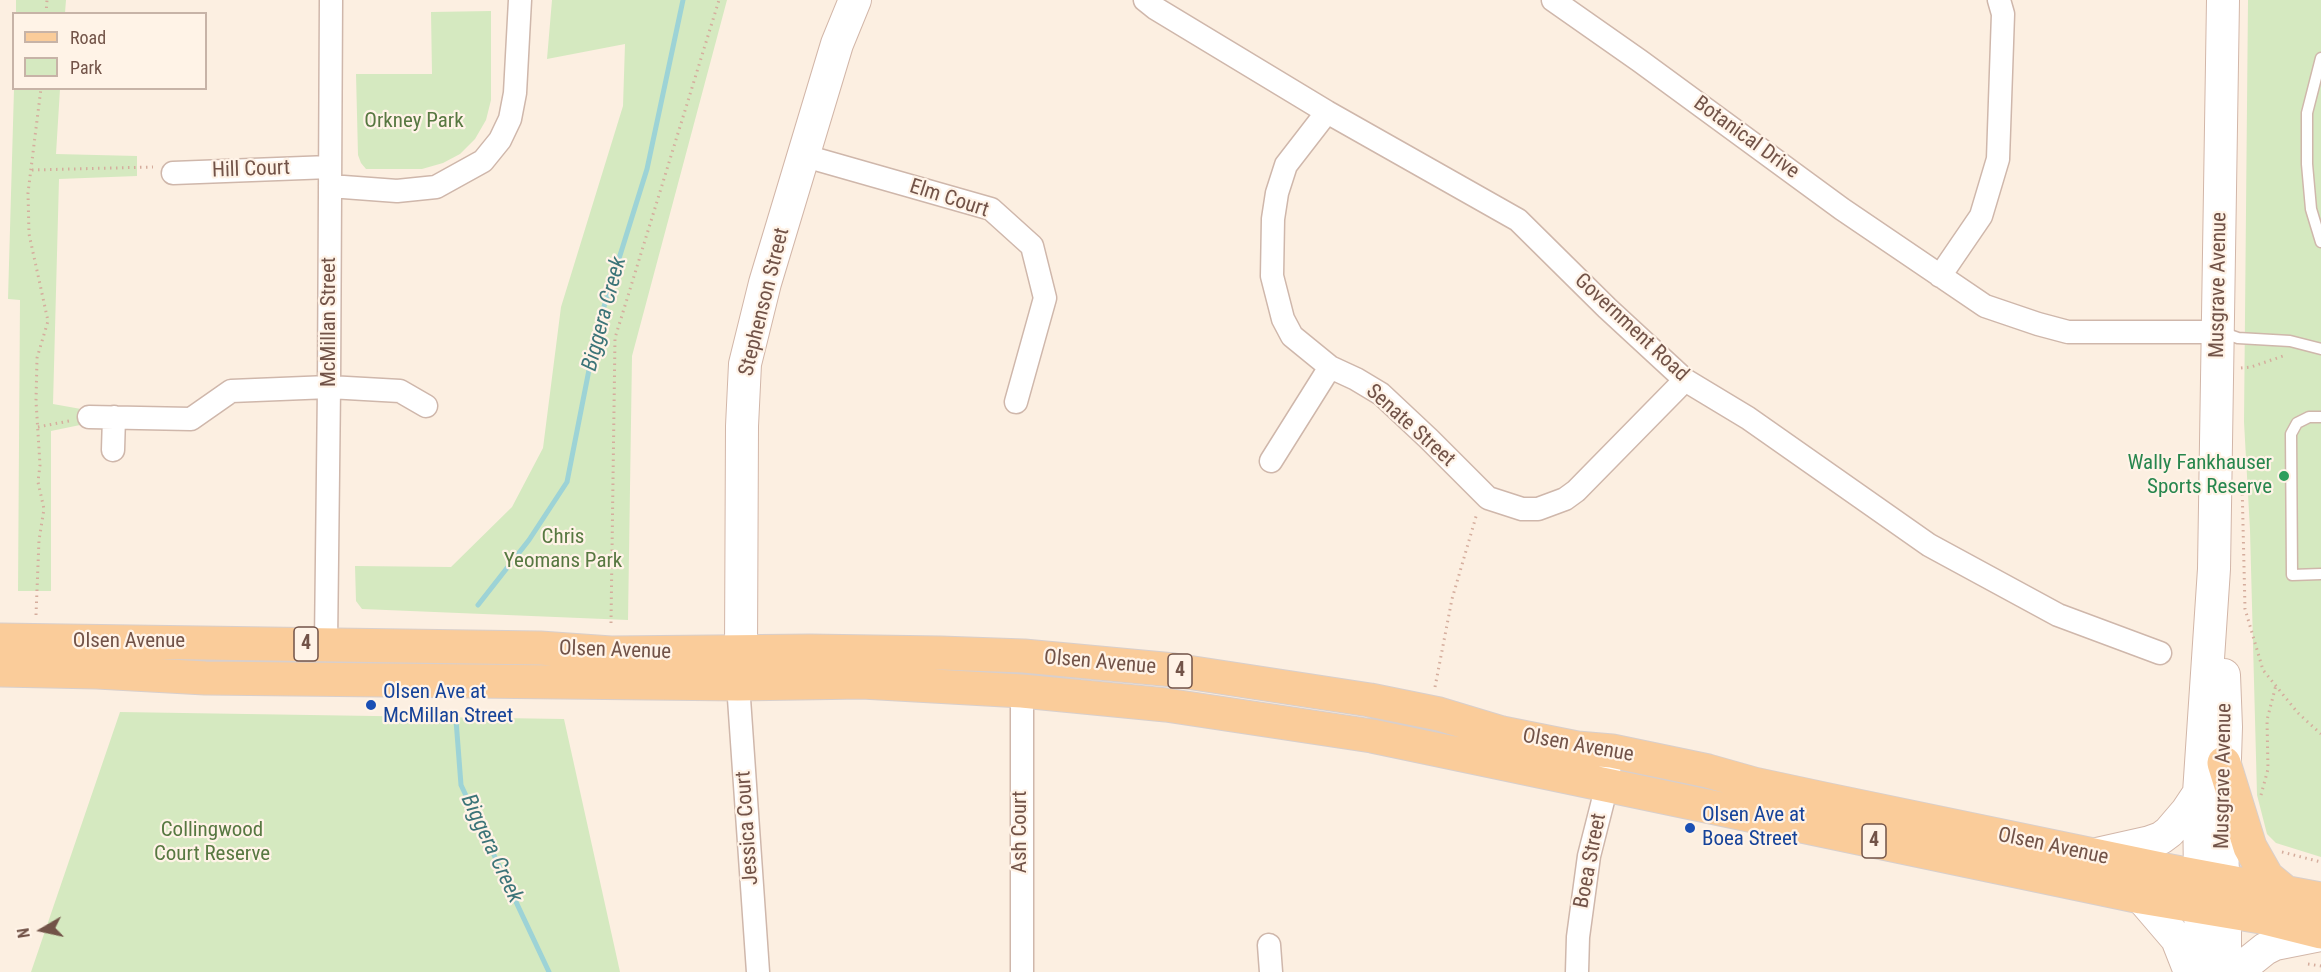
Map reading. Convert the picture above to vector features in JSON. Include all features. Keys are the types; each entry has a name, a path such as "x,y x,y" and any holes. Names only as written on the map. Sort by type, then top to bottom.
{"main road":[{"name":"Stephenson Street","path":"741,651 742,426 745,364 765,283 837,44 855,0"},
{"name":"Musgrave Avenue","path":"2212,893 2199,793 2229,335 2223,0"},
{"name":"Musgrave Avenue","path":"2212,893 2222,851 2226,727 2223,651 2214,569"},
{"name":"Olsen Avenue","path":"0,640 540,648 611,653 741,651 941,653 1024,656 1164,669 1326,692 1439,714 1502,733 1577,748 1612,751 1708,771 1812,797 2091,855 2212,893 2321,934"},
{"name":"Olsen Avenue","path":"0,670 205,678 738,684 862,682 1022,691 1166,705 1272,719 1372,736 2141,897 2284,891 2321,899"},
{"path":"2224,763 2253,854 2267,877 2284,891"},
{"path":"2091,855 2161,838 2175,825 2199,793"},
{"path":"2200,972 2212,893"},
{"path":"2212,893 2226,972"},
{"path":"2141,897 2177,939 2190,972"},
{"path":"2241,972 2245,965 2275,944 2321,934"}],"street":[{"name":"McMillan Street","path":"326,644 330,387 331,0"},
{"name":"Hill Court","path":"173,173 330,176 397,191 436,188 483,161 500,140 510,119 515,93 520,0"},
{"name":"Government Road","path":"1145,0 1327,112 1518,220 1607,308 1685,380 1748,418 1929,545 2058,615 2160,653"},
{"name":"Botanical Drive","path":"1553,0 1842,209 1985,306 2068,332 2229,335"},
{"path":"1940,276 1981,216 1998,159 2003,14 1999,0"},
{"name":"Senate Street","path":"1327,112 1286,165 1277,193 1273,219 1272,276 1283,319 1292,336 1330,368 1356,379 1381,394 1488,498 1522,509 1538,509 1565,499 1576,491 1685,380"},
{"name":"Elm Court","path":"805,156 991,209 1032,246 1045,298 1016,402"},
{"path":"1271,461 1330,368"},
{"path":"89,417 191,419 231,391 330,387 400,391 426,406"},
{"path":"113,450 114,417"},
{"name":"Jessica Court","path":"741,651 738,684 758,972"},
{"name":"Ash Court","path":"1022,691 1022,972"},
{"name":"Boea Street","path":"1577,972 1578,937 1589,856 1607,785 1612,751"},
{"path":"1269,945 1271,972"}],"lane":[{"path":"2321,58 2307,112 2307,164 2311,209 2321,243"},
{"path":"2229,335 2290,341 2321,349"},
{"path":"2321,417 2309,417 2297,423 2291,434 2291,458 2292,575 2321,574"}],"path":[{"path":"611,623 615,338 719,0"},
{"path":"37,641 36,589 39,540 44,509 38,482 40,465 37,358 48,321 29,234 28,193 41,90"},
{"path":"32,170 150,166 173,173"},
{"path":"2229,335 2239,368 2251,367 2290,354"},
{"path":"38,427 89,417"},
{"path":"2242,471 2245,609 2263,670 2298,713 2321,734"},
{"path":"1434,689 1452,599 1477,511 1488,498"},
{"path":"2260,801 2268,769 2267,720 2276,685"},
{"path":"2277,851 2321,862"}],"green space":[{"path":"16,0 66,0 65,12 16,12"},
{"name":"Chris Yeomans Park","path":"552,0 727,0 632,356 628,620 362,609 356,601 355,566 451,567 512,507 543,448 561,307 623,106 625,44 547,59"},
{"name":"Wally Fankhauser Sports Reserve","path":"2248,0 2321,0 2321,857 2276,843 2267,834 2257,795 2250,530 2244,422"},
{"name":"Orkney Park","path":"491,11 491,100 486,120 475,139 460,154 443,163 422,169 366,169 358,155 356,74 432,74 431,12"},
{"path":"14,90 60,90 56,154 137,156 137,176 59,179 53,404 81,409 80,425 51,431 51,591 18,591 20,300 8,299"},
{"name":"Collingwood Court Reserve","path":"120,712 564,719 620,972 31,972"}],"waterway":[{"name":"Biggera Creek","path":"478,605 529,540 567,482 597,329 647,169 683,0"},
{"name":"Biggera Creek","path":"456,720 461,785 549,972"}],"place":[{"name":"Wally Fankhauser Sports Reserve","path":"2284,476"},
{"name":"Olsen Ave at McMillan Street","path":"371,705"},
{"name":"Olsen Ave at Boea Street","path":"1690,828"}]}
